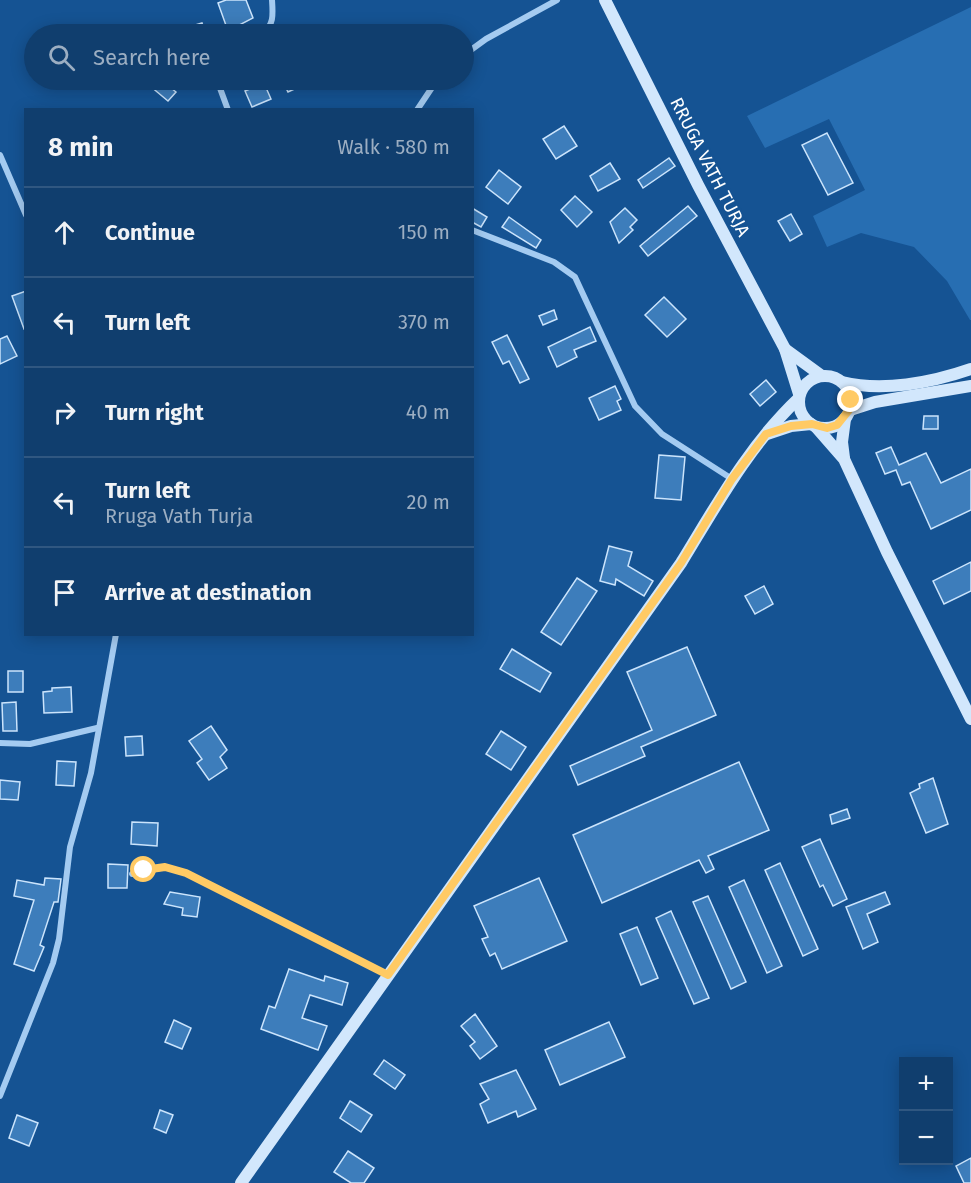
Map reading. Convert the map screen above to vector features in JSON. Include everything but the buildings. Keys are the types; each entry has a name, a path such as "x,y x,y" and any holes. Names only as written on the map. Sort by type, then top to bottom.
{"street":[{"path":"271,24 274,17 272,0"},
{"path":"474,48 557,0"},
{"name":"RRUGA VATH TURJA","path":"605,0 698,185 785,349 799,396 801,414 844,459 887,552 971,719"},
{"path":"221,90 227,108"},
{"path":"418,108 431,90"},
{"path":"0,155 24,210"},
{"path":"474,231 554,262 574,277 635,406 662,434 732,479"},
{"name":"RRUGA VATH TURJA","path":"785,349 822,376 842,382 851,400 842,442 844,459"},
{"path":"842,382 861,387 882,387 971,369"},
{"path":"241,1183 681,563 732,479 813,378 822,376"},
{"path":"766,434 791,426 837,425 847,414 868,403 971,386"},
{"path":"0,1096 53,963 59,939 70,847 91,773 97,728 116,636"},
{"path":"0,743 30,744 97,728"},
{"path":"132,874 165,867 186,873 388,975"}],"shaded area":[{"path":"971,7 970,320 947,281 914,247 861,233 827,247 813,216 865,190 829,119 765,148 747,116"}],"route":[{"path":"144,870 165,867 186,873 388,975 681,563 732,479 766,434 791,426 812,424 816,427 827,428 837,425 844,419 851,400"}]}
